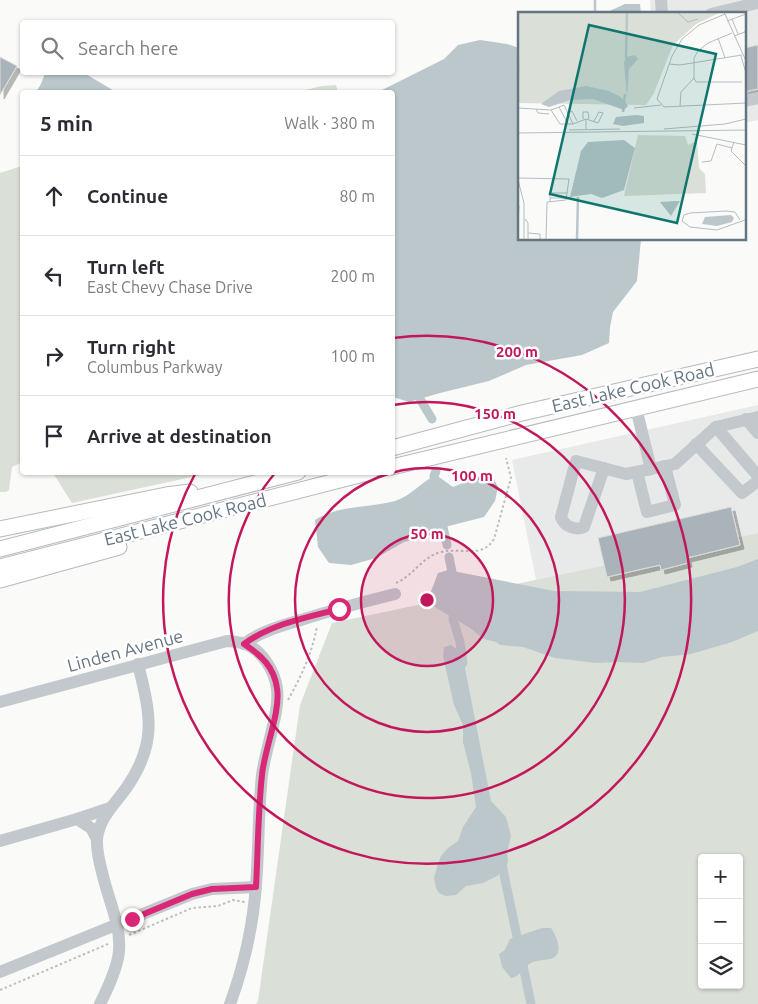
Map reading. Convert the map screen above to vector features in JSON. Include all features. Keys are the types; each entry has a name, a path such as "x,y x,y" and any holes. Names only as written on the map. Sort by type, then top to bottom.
{"main road":[{"name":"East Lake Cook Road","path":"395,447 522,413 758,359"},
{"name":"East Lake Cook Road","path":"395,466 758,379"},
{"path":"631,388 636,408"},
{"name":"East Lake Cook Road","path":"0,550 286,475"},
{"name":"East Lake Cook Road","path":"0,567 359,475"},
{"path":"0,529 166,495 236,488"},
{"path":"0,580 145,539 198,516"}],"street":[{"path":"719,12 757,3 758,0"},
{"path":"636,408 651,469"},
{"path":"604,468 584,527 580,529 566,526 562,523 561,517 576,461 604,468 626,474 675,464 716,426 752,418 758,433"},
{"path":"716,426 758,476"},
{"path":"696,444 742,493 758,481"},
{"path":"637,472 647,512 675,504 666,466"},
{"path":"244,644 267,630 393,590"},
{"name":"Linden Avenue","path":"0,702 227,641 244,644 257,652 266,661 274,674 278,690 262,774 256,887 249,935 239,979 230,1004"},
{"path":"97,839 110,808 136,773 147,743 150,724 138,664"},
{"path":"0,841 110,808"},
{"path":"77,819 90,828 97,839 100,861 117,925 120,951 100,1004"},
{"path":"0,972 192,894 212,889 256,887"}],"path":[{"path":"393,590 423,562 440,552 456,550 477,551 485,549 490,544 494,538 511,478 506,458"},
{"path":"285,705 296,686 315,641 321,613"}],"shaded area":[{"path":"650,0 758,0 758,120 746,123 746,12 651,12"},
{"path":"625,4 640,4 641,12 607,12"},
{"path":"480,40 518,48 518,240 641,240 637,281 613,312 609,343 582,355 526,365 489,381 409,402 395,398 395,90 382,90 444,59 458,45"},
{"path":"44,75 87,75 113,90 37,90"},
{"path":"336,85 337,90 306,90"},
{"path":"20,167 20,463 12,467 9,490 6,492 0,492 0,173"},
{"path":"758,405 758,533 536,580 512,460"},
{"path":"54,475 201,475 72,503"},
{"path":"434,476 439,477 453,487 478,477 493,477 498,487 495,501 484,517 445,527 436,534 404,542 376,558 351,565 329,563 318,547 315,520 344,509 395,501 406,496"},
{"path":"758,533 758,1004 256,1004 258,1001 300,705 332,623"},
{"path":"758,559 758,631 732,642 691,654 662,657 643,663 596,663 555,658 523,647 500,645 484,639 470,628 433,606 430,594 438,573 448,570 554,591 640,592 737,567"},
{"path":"451,645 462,653 491,801 506,817 511,836 506,869 483,883 466,886 456,895 446,896 439,893 436,888 434,878 437,867 441,856 458,841 463,827 476,807 471,773 463,742 463,725 454,705 443,656 444,647"},
{"path":"542,928 551,928 558,943 558,952 553,958 532,962 517,976 511,978 502,967 499,954 505,950 510,939"}],"building":[{"path":"758,45 758,89 746,92 746,48"},
{"path":"0,57 17,66 0,95"},
{"path":"731,507 740,545 687,558 688,563 661,570 660,565 607,577 598,538"}],"waterway":[{"path":"595,0 595,12"},
{"path":"420,399 432,419"},
{"path":"436,471 434,476 436,488"},
{"path":"441,518 447,545"},
{"path":"449,557 454,582"},
{"path":"454,607 453,619 460,642 463,663"},
{"path":"501,860 531,1004"}],"route":[{"path":"132,919 192,894 212,889 256,887 262,774 278,690 274,674 266,661 257,652 244,644 267,630 339,609"}]}
